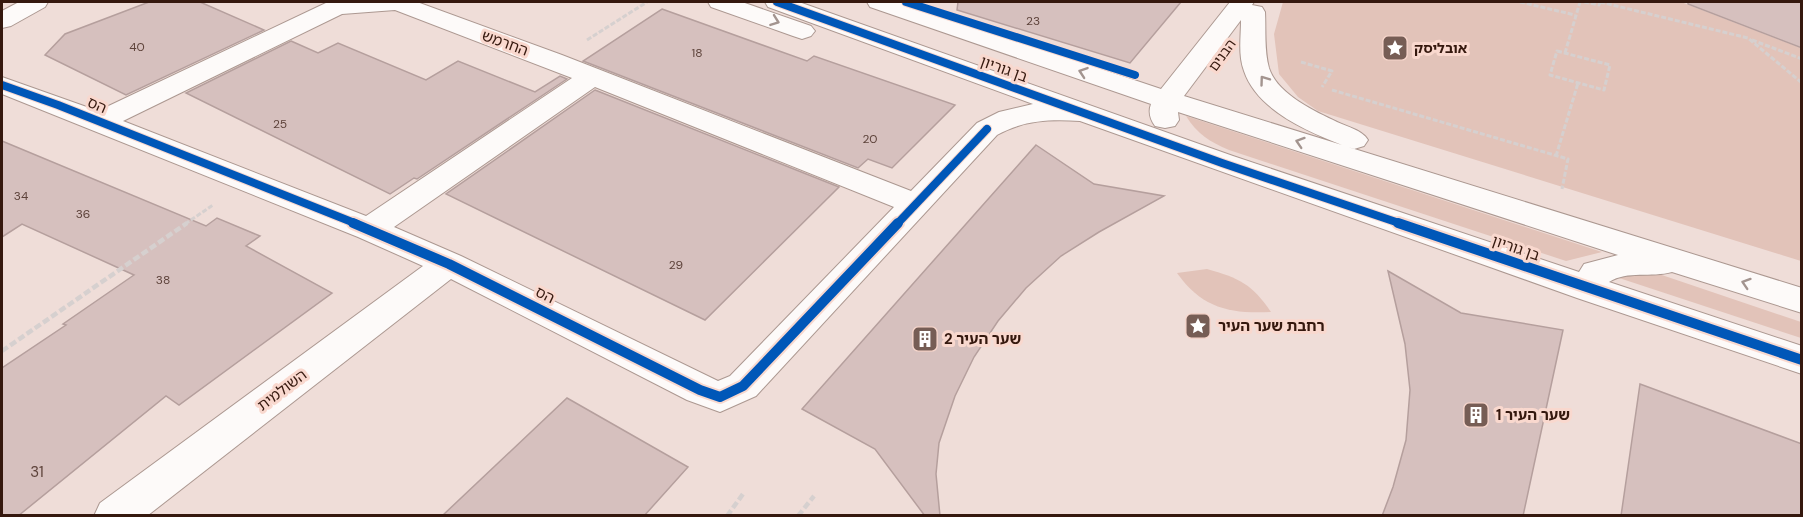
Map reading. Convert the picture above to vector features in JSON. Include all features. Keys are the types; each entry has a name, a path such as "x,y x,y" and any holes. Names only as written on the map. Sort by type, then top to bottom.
{"street":[{"path":"2,21 36,2"},
{"path":"720,2 974,93 988,111 987,129"},
{"name":"בן גוריון","path":"777,2 1222,163 1802,360"},
{"name":"בן גוריון","path":"879,2 1139,91 1802,301"},
{"name":"החרמש","path":"98,122 337,7 398,3 592,76 915,204"},
{"path":"1250,5 1258,76 1280,100 1304,118 1579,230"},
{"name":"הבנים","path":"1174,101 1193,97 1250,5"},
{"path":"369,229 592,76"},
{"name":"הס","path":"2,85 58,105 369,229 449,264 700,390 720,397 743,386 987,129 1004,118 1050,110 1092,117"},
{"name":"בן גוריון","path":"1092,117 1141,123 1174,101"},
{"name":"בן גוריון","path":"1174,101 1185,142 1222,163"},
{"name":"בן גוריון","path":"1589,289 1596,272 1634,261 1653,261 1697,267"},
{"name":"השולמית","path":"115,516 449,264"}],"path":[{"path":"588,39 647,2"},
{"path":"1520,2 1575,15"},
{"path":"1565,53 1575,15 1582,2 1599,5 1600,2 1748,38 1802,59"},
{"path":"1748,38 1802,83"},
{"path":"1557,51 1610,65 1604,90 1578,83 1550,75 1557,51"},
{"path":"1301,62 1332,71 1322,87 1569,159 1561,194"},
{"path":"1556,156 1578,83"},
{"path":"2,351 248,180"},
{"path":"727,516 743,494"},
{"path":"798,516 814,496"}],"shaded area":[{"path":"1283,2 1681,2 1801,48 1801,261 1318,111 1298,97 1279,74 1274,34"},
{"path":"1186,116 1602,252 1566,261 1229,150 1205,137"},
{"path":"1207,269 1244,283 1271,312 1242,312 1218,306 1196,294 1177,273"},
{"path":"1650,271 1801,322 1801,338 1613,276"}],"building":[{"path":"149,2 200,2 264,30 126,95 45,55 65,34"},
{"path":"958,2 1181,2 1130,63 957,10"},
{"path":"1688,2 1802,2 1802,48 1688,4"},
{"path":"662,9 807,61 814,56 955,105 892,168 868,159 858,168 583,61"},
{"path":"291,41 318,53 338,43 426,80 458,61 535,92 560,76 567,79 417,179 414,178 390,194 186,93"},
{"path":"595,90 839,187 705,320 446,194"},
{"path":"2,141 206,226 217,218 260,236 246,246 332,293 179,405 166,396 18,516 2,516 2,368 134,275 22,224 2,237"},
{"name":"שער העיר 2","path":"1036,145 1094,184 1164,196 1061,256 1026,288 998,321 974,357 955,396 939,443 936,474 940,516 925,516 875,449 802,409"},
{"name":"שער העיר 1","path":"1388,271 1461,313 1563,330 1523,516 1382,516 1406,440 1410,390 1405,344"},
{"path":"1640,384 1802,444 1802,516 1621,516"},
{"path":"567,398 688,467 644,516 442,516"}],"cycle path":[{"path":"777,2 1222,163 1802,360"},
{"path":"906,2 1135,75"},
{"path":"2,85 58,105 369,229 449,264 700,390 720,397 743,386 987,129"}],"place":[{"name":"אובליסק","path":"1395,48"},
{"name":"רחבת שער העיר","path":"1198,326"},
{"name":"שער העיר 2","path":"925,339"},
{"name":"שער העיר 1","path":"1476,415"}]}
